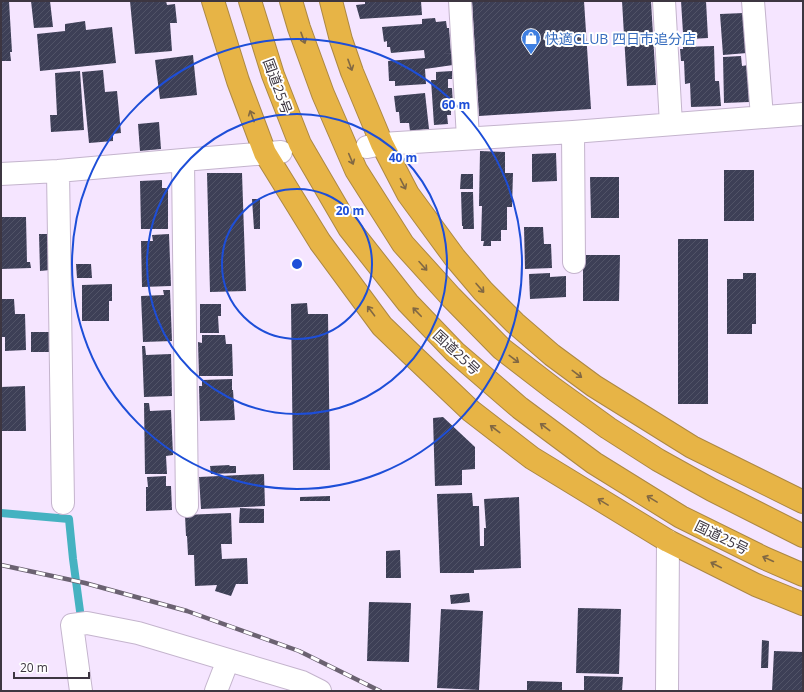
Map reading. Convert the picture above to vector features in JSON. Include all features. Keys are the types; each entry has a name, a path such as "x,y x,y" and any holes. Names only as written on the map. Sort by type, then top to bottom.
{"highway":[{"path":"213,1 238,81 273,153 320,242 382,326 471,411 532,458 668,541 756,585 803,604"},
{"name":"国道25号","path":"250,1 272,75 300,144 349,228 408,303 455,352 520,408 594,463 681,516 764,558 803,575"},
{"path":"291,1 299,28 323,94 356,170 403,244 451,298 502,349 608,428 658,460 712,490 803,536"},
{"path":"331,1 341,40 374,146 455,258 483,291 515,323 552,355 594,386 692,447 803,502"}],"street":[{"path":"460,1 468,138"},
{"path":"664,1 671,124"},
{"path":"753,1 762,117"},
{"path":"374,146 803,114"},
{"path":"573,132 574,262"},
{"path":"1,174 58,171 273,153"},
{"path":"183,160 187,506"},
{"path":"58,171 63,503"},
{"path":"667,691 668,541"},
{"path":"81,691 72,625 87,623 138,633 302,682 320,691"},
{"path":"216,691 228,660"}],"building":[{"path":"1,1 9,1 12,52 10,52 11,61 1,61"},
{"path":"31,1 50,1 53,27 34,28"},
{"path":"130,1 166,1 167,5 175,4 177,23 170,23 172,51 135,54"},
{"path":"365,1 421,1 422,15 360,19 356,5 365,4"},
{"name":"快適CLUB 四日市追分店","path":"472,1 584,1 591,109 479,116"},
{"path":"622,1 651,1 656,85 627,86"},
{"path":"681,1 706,1 708,38 690,39 689,32 683,33"},
{"path":"744,13 747,53 723,55 720,14"},
{"path":"435,18 436,22 446,21 447,28 449,28 451,53 441,54 452,53 453,65 425,69 426,84 395,86 395,81 389,81 388,61 425,58 424,50 391,53 390,47 387,47 387,41 384,42 382,27 422,24 422,19"},
{"path":"85,21 86,30 112,27 116,63 40,71 37,34 65,31 65,24"},
{"path":"714,46 715,81 719,81 721,106 691,107 690,83 685,84 684,61 681,61 680,49 683,49 683,47"},
{"path":"193,55 197,95 160,99 155,60"},
{"path":"741,56 742,66 748,65 749,102 724,103 723,57"},
{"path":"103,70 105,92 117,91 121,133 113,134 113,141 89,143 82,72"},
{"path":"80,71 84,130 51,132 50,115 57,115 55,73"},
{"path":"452,71 452,79 448,79 448,88 452,88 453,105 448,106 449,110 451,109 451,115 447,115 448,124 434,125 431,80 436,80 436,72"},
{"path":"425,93 429,129 410,131 409,123 400,123 399,112 396,112 394,96"},
{"path":"159,122 161,149 140,151 138,124"},
{"path":"480,151 505,152 505,173 513,173 512,207 507,207 507,230 501,230 501,241 491,241 491,246 483,246 484,241 481,241 482,206 479,206"},
{"path":"556,153 557,181 532,182 532,154"},
{"path":"724,170 754,170 754,221 724,221"},
{"path":"207,173 242,173 246,291 210,292"},
{"path":"461,174 473,174 473,189 460,189"},
{"path":"590,177 619,177 619,218 591,218"},
{"path":"162,180 162,188 168,188 168,229 141,229 140,181"},
{"path":"461,192 473,192 474,229 463,229"},
{"path":"252,199 260,199 260,229 254,229"},
{"path":"1,217 26,217 27,262 30,262 31,268 1,269"},
{"path":"524,227 543,227 544,244 551,244 552,268 525,269"},
{"path":"39,234 49,234 50,270 40,271"},
{"path":"169,234 171,286 142,287 141,241 153,241 152,235"},
{"path":"678,239 708,239 708,404 678,404"},
{"path":"586,255 620,255 619,301 583,301 583,258 586,258"},
{"path":"76,264 91,264 92,278 77,278"},
{"path":"550,273 550,277 566,276 566,297 530,299 529,274"},
{"path":"743,273 756,273 756,324 752,324 752,334 727,334 727,279 743,279"},
{"path":"112,284 112,301 109,301 109,321 82,321 82,285"},
{"path":"163,290 170,290 172,341 143,342 141,296 164,295"},
{"path":"1,299 14,299 15,314 25,314 26,350 5,351 5,337 1,337"},
{"path":"307,303 308,314 328,314 330,470 293,470 291,304"},
{"path":"200,304 221,304 221,316 218,316 219,333 200,333"},
{"path":"31,332 50,332 50,352 31,352"},
{"path":"202,335 225,335 226,344 232,344 233,376 199,376 198,342 202,343"},
{"path":"142,346 145,346 146,355 171,354 172,396 144,397"},
{"path":"232,379 235,420 200,421 199,386 202,386 202,380"},
{"path":"25,386 26,431 1,431 1,387"},
{"path":"144,403 149,403 150,411 171,410 173,455 166,456 167,474 145,474"},
{"path":"443,417 475,447 475,469 462,470 462,485 435,486 433,418"},
{"path":"230,465 229,466 236,466 236,473 211,474 210,466"},
{"path":"264,474 265,506 201,509 199,477"},
{"path":"166,476 166,486 171,486 172,510 146,511 146,487 148,487 147,477"},
{"path":"472,493 473,506 479,506 480,546 484,546 484,528 486,528 484,499 519,497 521,568 474,570 474,573 440,573 437,494"},
{"path":"330,496 330,501 300,501 300,497"},
{"path":"240,508 264,509 264,523 239,523"},
{"path":"231,513 232,544 221,544 222,559 247,558 248,584 236,584 231,596 215,591 217,585 195,586 194,555 188,555 185,515"},
{"path":"400,550 401,578 386,578 386,551"},
{"path":"469,593 470,602 451,604 450,595"},
{"path":"369,602 411,603 409,662 367,661"},
{"path":"578,608 621,609 619,674 576,673"},
{"path":"441,609 483,611 479,690 437,688"},
{"path":"762,640 769,641 768,668 761,668"},
{"path":"774,651 803,652 803,691 772,691"},
{"path":"584,676 623,677 622,691 584,691"},
{"path":"527,681 562,682 562,691 527,691"}],"waterway":[{"path":"1,513 69,519 80,611"}],"railway":[{"path":"1,565 85,583 187,611 299,651 380,691"}],"place":[{"name":"快適CLUB 四日市追分店","path":"531,55"}]}
